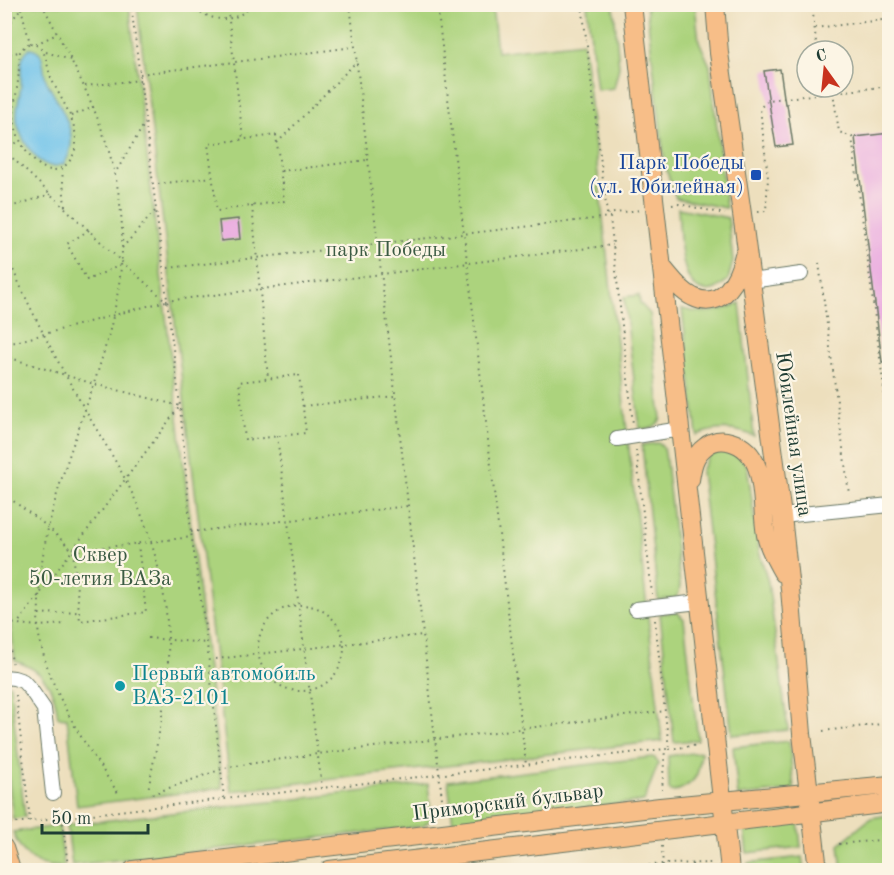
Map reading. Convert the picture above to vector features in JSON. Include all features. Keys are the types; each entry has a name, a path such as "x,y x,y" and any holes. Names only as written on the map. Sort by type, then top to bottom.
{"main road":[{"path":"632,4 724,823 723,867"},
{"path":"703,4 705,22 719,53"},
{"name":"Юбилейная улица","path":"715,4 719,53 782,516 802,734 818,870"},
{"path":"662,267 680,288 694,298 713,299 724,294 733,286 740,271 746,246"},
{"path":"688,498 692,467 698,452 711,442 726,440 739,444 750,452 758,465 766,538 790,589"},
{"name":"Приморский бульвар","path":"133,870 660,807 721,803 890,785"},
{"path":"329,870 890,803"},
{"path":"4,848 11,870"}],"lane":[{"path":"750,281 801,274"},
{"path":"617,439 681,429"},
{"path":"782,516 890,505"},
{"path":"636,609 699,602"},
{"path":"9,677 23,681 32,690 44,709 53,793"}],"path":[{"path":"4,31 24,4"},
{"path":"42,4 85,86 106,141 120,208 122,248 112,317 86,412 48,527 43,549 38,626 49,675 64,708 83,742 118,793"},
{"path":"131,4 180,406 191,532 207,643 224,798"},
{"path":"192,4 210,18 228,19 240,15 252,4"},
{"path":"227,4 244,140"},
{"path":"379,4 350,6 443,807"},
{"path":"437,4 526,765"},
{"path":"582,4 607,214 610,217 665,711 667,749 662,793"},
{"path":"812,4 816,39"},
{"path":"21,9 30,43"},
{"path":"815,28 890,19"},
{"path":"4,55 20,51 30,43 36,44 57,34"},
{"path":"36,44 44,52 71,60"},
{"path":"140,74 355,47"},
{"path":"20,51 13,113 20,140 38,165 51,171 62,169 69,164 76,143 71,117 49,75 44,52"},
{"path":"277,143 357,61"},
{"path":"85,86 140,80"},
{"path":"855,90 890,86"},
{"path":"834,99 839,132 852,137 890,437"},
{"path":"71,117 94,107"},
{"path":"114,175 145,123"},
{"path":"276,135 284,201 217,211 208,144 244,140 276,135"},
{"path":"20,140 5,150 121,263 166,301"},
{"path":"281,171 368,160"},
{"path":"62,169 64,207"},
{"path":"158,184 212,177"},
{"path":"4,209 51,194"},
{"path":"252,206 268,378"},
{"path":"122,248 156,210"},
{"path":"168,268 464,236 610,217"},
{"path":"89,230 67,244 87,280 121,263"},
{"path":"4,345 166,301 613,245"},
{"path":"4,248 65,375 126,480 151,542 163,592 168,640 166,690 148,791"},
{"path":"819,263 850,509"},
{"path":"4,356 94,384 180,406"},
{"path":"299,375 303,406 306,433 245,440 239,382 299,375"},
{"path":"303,406 395,396"},
{"path":"18,623 180,406"},
{"path":"277,436 322,788"},
{"path":"4,494 48,527 73,551 80,621 146,612 138,544"},
{"path":"191,532 408,506"},
{"path":"73,551 192,537"},
{"path":"4,603 9,677 30,821"},
{"path":"298,606 318,608 329,615 338,625 344,644 344,655 340,667 331,679 309,691 282,687 272,680 263,668 258,654 258,642 271,617 282,610 298,606"},
{"path":"39,614 79,612"},
{"path":"7,622 38,626 65,624"},
{"path":"216,659 423,635"},
{"path":"148,638 207,643"},
{"path":"152,794 221,769 317,754 665,711"},
{"path":"823,731 890,723"},
{"path":"4,824 700,745"},
{"path":"62,817 68,867"},
{"path":"839,844 890,839"},
{"path":"662,843 663,870"},
{"path":"607,870 662,864 723,867"},
{"path":"692,864 693,870"}],"green space":[{"name":"Сквер 50-летия ВАЗа","path":"4,5 129,5 222,788 77,806 67,718 58,717 51,689 41,675 34,669 15,661 4,566"},
{"name":"парк Победы","path":"137,5 492,5 497,52 583,42 662,741 231,791"},
{"path":"587,5 613,5 619,67 614,88 597,90"},
{"path":"646,5 695,5 699,41 710,66 726,208 676,198 665,166"},
{"path":"678,208 728,218 733,261 728,280 712,290 701,290 693,284 687,273 683,260"},
{"path":"639,295 640,303 650,314 661,419 655,426 640,429 624,297"},
{"path":"740,303 754,436 726,430 697,435 682,309 711,312"},
{"path":"658,443 663,447 665,453 680,585 679,593 675,598 658,600 642,445"},
{"path":"726,450 735,452 747,465 759,551 768,582 788,730 732,735 701,471 709,455"},
{"path":"674,612 684,619 698,740 674,742 660,614"},
{"path":"4,616 9,666 5,671 4,671"},
{"path":"5,685 10,685 25,817 13,819 5,745"},
{"path":"789,741 794,790 738,796 733,747"},
{"path":"701,752 698,772 692,781 674,792 669,790 668,756"},
{"path":"652,757 658,764 644,801 453,823 448,781"},
{"path":"428,784 431,815 430,820 423,826 72,865 67,825"},
{"path":"889,815 889,870 842,870 839,844 871,818"},
{"path":"798,821 801,847 747,853 744,828"},
{"path":"59,826 64,866 47,865 32,859 21,848 13,832"},
{"path":"802,857 804,870 749,870 748,863"}],"water":[{"path":"30,48 39,52 47,82 68,122 71,143 64,164 50,166 38,159 24,141 17,121 21,64"}],"building":[{"path":"780,69 793,145 776,147 764,71"},
{"path":"890,133 890,362 882,362 855,137"},
{"path":"238,219 240,239 221,241 219,221"}],"place":[{"name":"Парк Победы (ул. Юбилейная)","path":"756,175"},
{"name":"Первый автомобиль ВАЗ-2101","path":"120,686"}]}
